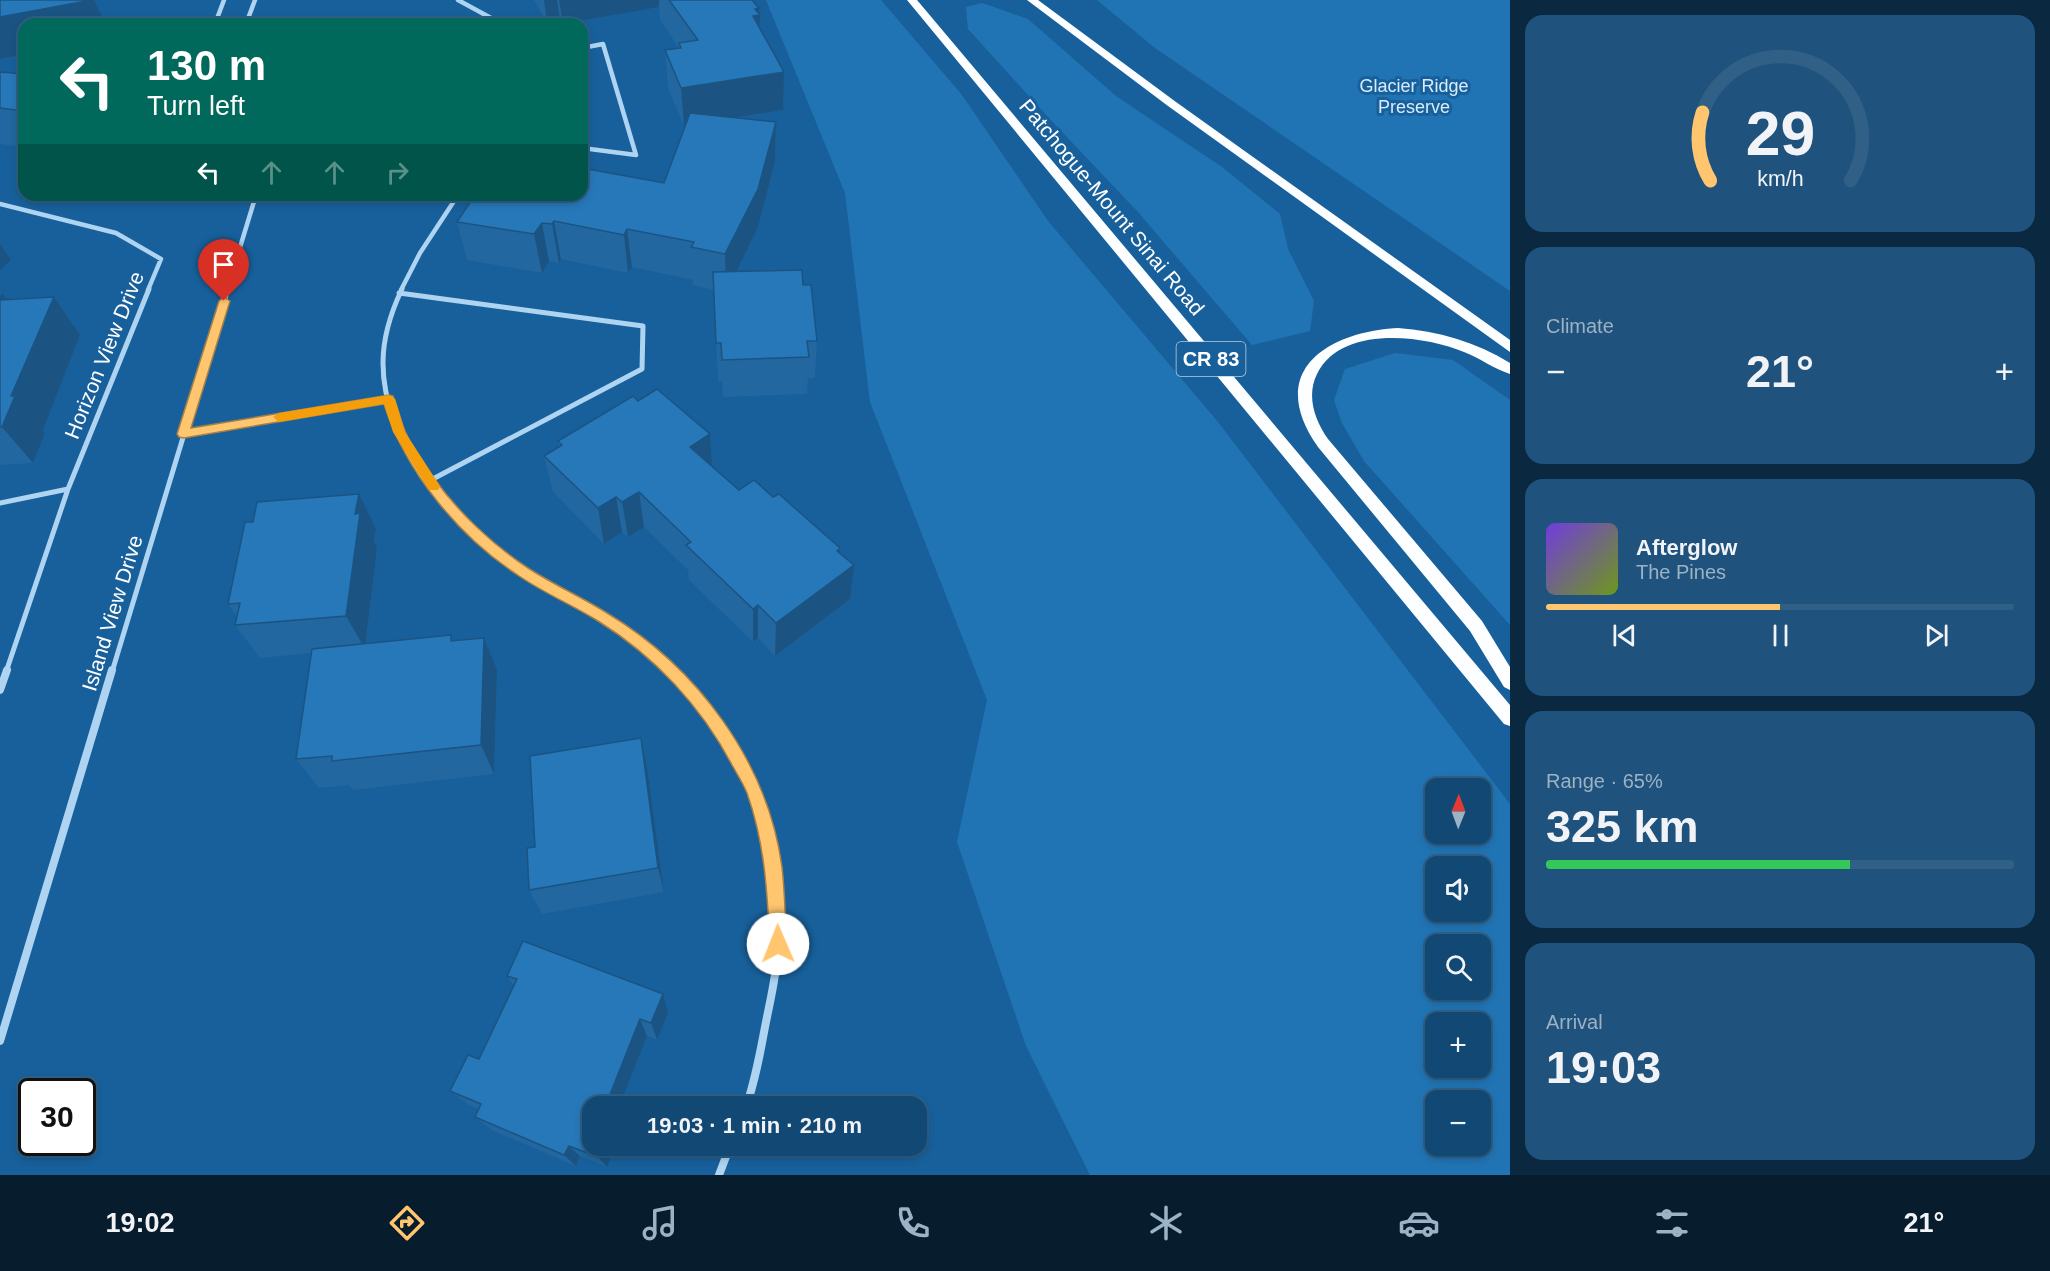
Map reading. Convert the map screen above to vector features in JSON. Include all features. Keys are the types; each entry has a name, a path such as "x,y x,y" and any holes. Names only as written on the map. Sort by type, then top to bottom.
{"highway":[{"name":"Patchogue-Mount Sinai Road","path":"912,0 1510,718"},
{"path":"1032,0 1172,104 1510,347"},
{"path":"1510,369 1478,351 1453,343 1400,333 1375,333 1353,339 1321,356 1311,369 1305,383 1305,403 1310,422 1323,443 1476,626 1510,682"}],"street":[{"path":"217,18 224,0"},
{"path":"248,18 255,0"},
{"path":"459,0 491,18"},
{"path":"588,47 603,44 636,155 588,149"},
{"name":"Island View Drive","path":"0,1041 254,201"},
{"path":"454,201 440,220 399,293 386,342 383,362 389,399 399,432 429,481 460,518 498,553 524,572 603,617 636,639 668,666 720,727 754,789 774,866 778,944 773,986 750,1096"},
{"name":"Horizon View Drive","path":"0,204 116,233 161,259 68,489 0,690"},
{"path":"399,293 643,326 642,369 429,481"},
{"path":"0,503 68,489"},
{"path":"719,1175 726,1156"}],"lane":[{"path":"184,434 389,399"}],"green space":[{"path":"766,0 881,0 962,95 1048,221 1218,422 1490,778 1425,778 1425,844 1491,844 1491,779 1510,804 1510,1175 1090,1175 1026,1046 957,842 987,700 870,402 845,193"},
{"name":"Glacier Ridge Preserve","path":"1097,0 1510,0 1510,291 1155,48"},
{"path":"982,3 1028,19 1116,96 1222,167 1280,214 1288,249 1314,301 1310,331 1252,345 1138,212 968,29 966,7"},
{"path":"1395,353 1453,360 1510,400 1510,625 1364,461 1342,423 1334,400 1345,369"}],"building":[{"path":"0,0 92,0 0,17"},
{"path":"669,0 752,0 759,8 755,9 760,15 753,16 784,72 681,88 665,50 681,48 679,43 698,40"},
{"path":"0,72 18,74 18,110 0,108"},
{"path":"690,113 776,122 758,189 725,254 691,247 694,242 627,229 624,235 554,221 552,224 542,223 534,234 457,222 471,201 588,201 588,169 664,183"},
{"path":"802,270 803,285 811,285 817,341 807,341 809,357 722,360 721,343 716,343 713,272"},
{"path":"54,297 11,396 15,396 2,427 0,427 0,300"},
{"path":"657,389 710,434 690,447 739,490 754,480 773,497 779,494 840,548 837,551 854,565 776,623 758,605 753,609 686,545 691,542 639,492 622,502 616,497 598,508 544,456 562,445 558,441 633,396 638,401"},
{"path":"359,494 355,514 360,513 346,616 235,625 240,603 228,604 245,522 253,522 257,502"},
{"path":"451,635 451,641 484,638 481,745 332,761 332,756 296,759 312,649"},
{"path":"641,738 658,868 529,890 527,848 535,847 530,756"},
{"path":"523,941 663,994 651,1023 640,1019 609,1096 582,1096 582,1151 569,1146 564,1155 475,1117 481,1104 450,1091 468,1055 479,1059 517,979 507,976"}],"slow traffic":[{"path":"279,417 389,399 399,432 434,487"}],"route":[{"path":"224,301 184,434 389,399 399,432 429,481 460,518 498,553 524,572 603,617 636,639 668,666 720,727 754,789 764,825 774,866 778,944"}]}
